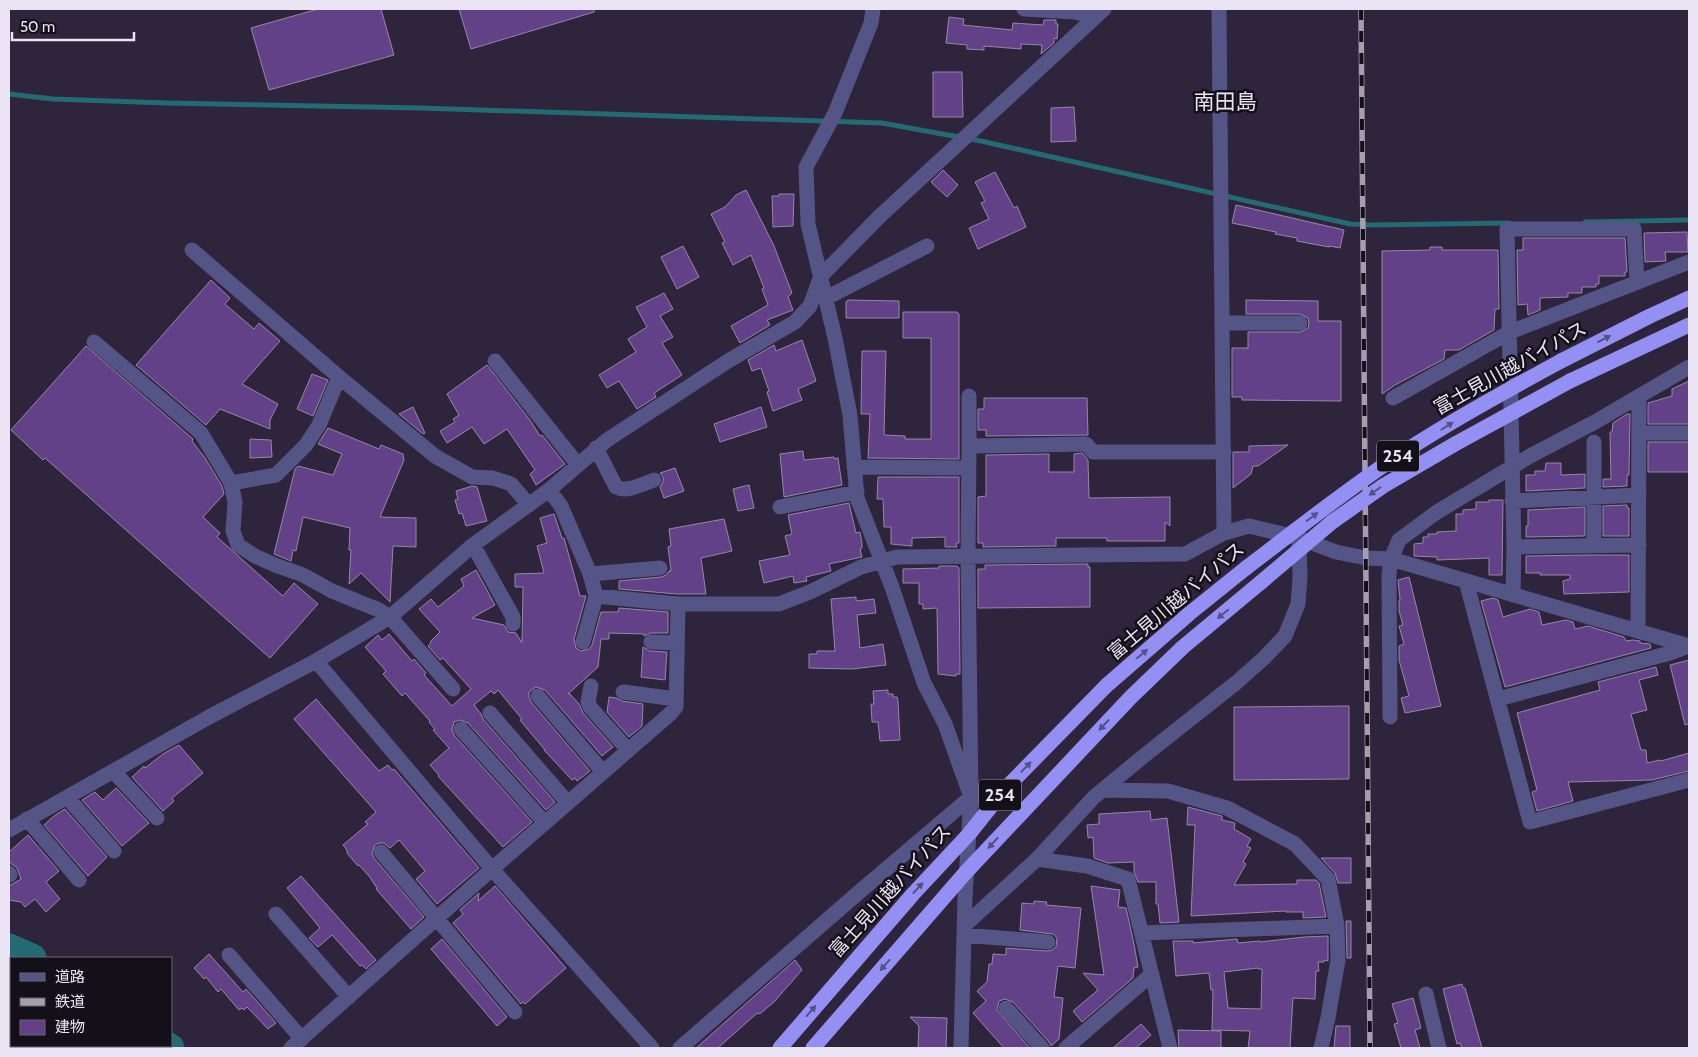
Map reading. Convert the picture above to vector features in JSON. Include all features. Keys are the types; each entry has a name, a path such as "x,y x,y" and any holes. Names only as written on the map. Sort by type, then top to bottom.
{"highway":[{"name":"富士見川越バイパス","path":"780,1048 913,894 969,834 1004,790 1107,685 1190,613 1336,500 1400,455 1465,414 1561,361 1689,298"},
{"name":"富士見川越バイパス","path":"813,1048 966,872 1150,678 1183,647 1332,522 1383,486 1455,444 1570,381 1689,325"}],"street":[{"path":"873,9 871,23 835,113 806,167 808,224 826,298 850,416 857,498 892,587 924,683 945,724 971,797"},
{"path":"1024,9 1100,13"},
{"path":"1219,9 1224,533"},
{"path":"9,830 210,717 316,661 390,617 473,545 549,490 596,448 728,361 794,322 810,306 821,276 880,216 1100,13"},
{"path":"1513,594 1514,547 1507,229 1634,229 1637,281"},
{"path":"826,298 927,246"},
{"path":"192,250 339,378 435,456 472,477 493,478 511,484 529,505"},
{"path":"1393,398 1510,332 1689,262"},
{"path":"1223,323 1300,323"},
{"path":"94,342 201,433 231,483 235,502 233,531 238,544 261,559 302,575 332,591 379,610 390,617 453,689"},
{"path":"495,361 578,465"},
{"path":"1390,717 1389,574 1391,559 1399,540 1437,512 1511,467 1689,367"},
{"path":"231,483 276,475 306,445 319,425 339,378"},
{"path":"961,1048 966,872 971,797 968,556 969,396"},
{"path":"1638,631 1639,396"},
{"path":"1639,433 1689,433"},
{"path":"1594,442 1594,547"},
{"path":"969,446 1086,444 1093,452 1224,452"},
{"path":"596,448 616,487 626,490 654,480"},
{"path":"854,467 969,468"},
{"path":"549,490 561,506 590,574 596,596 583,642"},
{"path":"780,507 857,492"},
{"path":"1512,501 1639,496"},
{"path":"596,596 678,604 778,604 810,592 861,567 897,557 1185,554 1224,533 1249,526 1299,538 1336,552 1366,558 1391,559 1689,646"},
{"path":"964,930 1104,790 1237,682 1285,636 1298,604 1300,578 1299,538"},
{"path":"473,545 513,617 513,624"},
{"path":"1514,547 1639,545"},
{"path":"590,574 660,568"},
{"path":"1466,581 1530,822 1689,780"},
{"path":"229,955 297,1043 671,713 676,707 678,604"},
{"path":"651,642 677,643"},
{"path":"1498,699 1670,653 1689,646"},
{"path":"316,661 492,869 652,1048"},
{"path":"591,686 588,702 590,707 628,750"},
{"path":"623,692 676,699"},
{"path":"538,696 603,772"},
{"path":"490,713 568,804"},
{"path":"461,729 545,823"},
{"path":"113,771 157,818"},
{"path":"1104,790 1168,791 1227,808 1294,844 1328,879 1337,926 1338,960 1321,1048"},
{"path":"67,797 114,851"},
{"path":"680,1048 971,797"},
{"path":"27,819 79,880"},
{"path":"381,852 515,1012"},
{"path":"1037,859 1087,866 1128,879 1170,1048"},
{"path":"276,914 349,998"},
{"path":"1142,933 1337,926"},
{"path":"964,930 1048,942"},
{"path":"1066,1048 1152,974"},
{"path":"1426,994 1440,1048"},
{"path":"1006,1008 1042,1048"}],"building":[{"path":"318,9 381,9 394,55 269,90 251,28"},
{"path":"459,9 594,9 594,12 471,49"},
{"path":"949,17 964,19 963,25 1012,30 1013,23 1043,25 1044,20 1056,20 1056,24 1058,24 1057,39 1054,38 1054,43 1041,54 1042,45 1021,44 1021,49 984,46 984,50 967,49 967,45 946,43"},
{"path":"933,72 962,72 963,117 933,117"},
{"path":"1074,107 1076,141 1051,142 1051,108"},
{"path":"943,170 958,185 947,197 931,182"},
{"path":"995,172 1014,208 1017,206 1026,227 978,249 969,228 989,219 981,203 985,201 975,182"},
{"path":"746,190 774,246 792,293 788,297 793,310 767,320 770,325 740,343 731,326 768,305 762,289 764,288 751,255 733,265 722,243 725,242 711,214 725,207 736,195"},
{"path":"779,194 794,194 793,226 773,227 772,196 779,196"},
{"path":"1236,205 1344,230 1340,248 1297,241 1297,238 1275,234 1276,232 1232,223"},
{"path":"1687,232 1688,252 1665,252 1666,261 1645,262 1644,233"},
{"path":"1523,238 1625,238 1627,272 1625,272 1625,276 1599,276 1599,284 1596,284 1596,287 1582,287 1582,293 1568,293 1568,297 1540,298 1540,310 1528,315 1527,304 1518,305 1517,250 1523,250"},
{"path":"683,246 699,277 677,289 661,257"},
{"path":"1430,247 1442,247 1442,250 1498,250 1499,309 1495,309 1494,330 1459,350 1445,350 1444,359 1382,394 1382,251 1430,250"},
{"path":"211,280 230,298 225,304 254,329 259,323 280,341 242,384 278,404 270,420 270,429 220,409 206,425 136,365"},
{"path":"664,293 673,309 660,316 673,337 662,343 682,375 654,393 656,397 637,409 619,381 607,388 599,375 636,352 628,339 647,327 636,307"},
{"path":"848,300 899,301 899,318 846,318 846,302"},
{"path":"1246,300 1318,301 1318,321 1341,321 1341,401 1242,400 1242,397 1232,397 1232,348 1248,348 1248,332 1300,332 1308,328 1309,323 1308,318 1300,314 1246,314"},
{"path":"903,312 957,312 959,314 959,459 868,458 870,414 861,414 862,351 886,351 884,435 905,436 905,439 931,439 931,338 903,338"},
{"path":"802,340 816,381 798,389 802,400 773,411 767,392 769,391 761,368 752,371 748,360 774,345 776,351"},
{"path":"86,346 193,439 192,441 222,486 224,494 203,517 220,533 217,537 283,596 294,583 318,604 270,658 11,430"},
{"path":"487,365 530,420 540,436 542,435 565,464 536,485 530,474 535,470 507,429 484,444 472,427 447,443 440,431 455,422 453,419 459,415 447,394"},
{"path":"312,374 328,380 313,416 297,409"},
{"path":"1689,381 1689,424 1648,424 1648,403 1672,396 1672,389"},
{"path":"984,398 1087,398 1088,435 986,436 986,430 978,430 978,409 984,409"},
{"path":"413,407 425,433 423,434 399,414"},
{"path":"761,407 767,427 720,442 714,424"},
{"path":"1630,414 1629,475 1627,475 1627,486 1603,487 1603,479 1611,479 1610,432 1612,432 1613,423"},
{"path":"328,428 379,449 381,445 403,454 404,460 380,517 416,518 416,547 393,546 390,602 361,573 349,584 350,528 303,517 296,551 293,550 291,561 274,554 295,469 298,466 333,475 342,454 318,444"},
{"path":"250,439 271,440 272,457 250,458"},
{"path":"1648,442 1689,442 1689,472 1648,472"},
{"path":"1288,445 1258,466 1253,466 1251,474 1233,488 1233,452 1249,452 1249,446"},
{"path":"803,451 804,460 838,458 842,485 784,497 780,454"},
{"path":"1082,453 1088,460 1089,498 1170,497 1170,526 1165,522 1165,541 1107,541 1107,538 1056,538 1056,546 983,547 983,543 978,543 978,497 986,496 986,455 1049,454 1049,472 1074,472 1074,454"},
{"path":"1546,463 1561,463 1561,475 1585,474 1585,488 1526,491 1526,475 1535,475 1535,471 1545,471"},
{"path":"675,468 684,491 664,498 660,487 663,477 660,473"},
{"path":"878,477 959,477 959,543 956,543 957,547 945,547 945,537 912,538 912,546 891,544 891,527 884,527 883,499 877,499"},
{"path":"749,485 754,508 738,511 733,489"},
{"path":"472,486 477,487 487,521 466,526 462,513 459,514 455,500 458,499 456,491"},
{"path":"1489,500 1503,500 1502,575 1489,575 1489,558 1437,560 1437,557 1414,556 1414,544 1423,543 1423,537 1428,537 1428,534 1437,534 1437,532 1456,531 1456,514 1463,514 1463,510 1476,509 1476,502 1489,502"},
{"path":"849,503 856,533 860,532 862,557 829,564 831,571 806,577 807,581 794,583 793,576 764,583 759,561 790,555 785,536 792,534 788,515"},
{"path":"1627,505 1627,508 1629,508 1629,536 1603,536 1603,506"},
{"path":"1585,507 1585,536 1526,537 1528,510"},
{"path":"554,514 562,538 564,538 580,596 586,596 574,639 576,648 581,651 589,649 592,645 601,612 618,612 619,608 668,612 668,633 651,633 644,636 644,634 609,633 609,639 601,639 598,667 568,694 579,704 583,713 613,747 602,756 545,690 536,687 529,692 531,702 590,771 577,781 575,778 572,780 544,750 498,690 494,694 491,691 474,705 483,719 555,802 546,810 468,723 460,720 454,722 452,730 454,735 532,822 503,847 430,765 449,748 433,730 435,729 430,721 405,693 402,696 383,674 386,671 365,647 378,635 382,640 389,634 412,661 414,659 426,673 424,675 452,706 471,689 443,658 440,660 428,646 440,632 419,609 431,599 438,607 464,586 461,579 476,570 495,605 472,618 504,625 508,632 516,633 522,643 523,587 515,587 515,574 544,573 537,546 547,543 540,518"},
{"path":"724,519 732,551 701,558 706,594 677,594 619,589 619,581 661,577 671,571 668,547 671,546 669,529"},
{"path":"1629,555 1629,592 1564,594 1563,581 1570,579 1570,575 1526,573 1526,556"},
{"path":"1088,564 1088,567 1090,567 1090,607 978,608 978,569 985,569 985,565"},
{"path":"939,566 957,566 959,568 960,674 956,674 956,676 938,674 937,608 923,609 923,604 919,604 919,583 903,583 903,569 939,568"},
{"path":"1409,577 1441,706 1405,713 1401,698 1409,696 1399,660 1399,646 1404,644 1399,626 1403,625 1399,611 1398,580"},
{"path":"856,597 856,601 874,599 876,613 857,615 860,648 883,644 886,665 852,669 809,668 809,654 817,654 817,651 835,651 831,599"},
{"path":"1493,598 1498,600 1503,617 1530,609 1539,612 1542,625 1566,620 1573,622 1575,629 1588,626 1624,637 1626,641 1633,640 1650,644 1651,648 1505,687 1481,601"},
{"path":"643,647 650,651 667,652 665,680 641,677"},
{"path":"1689,660 1689,724 1685,725 1670,665"},
{"path":"1656,667 1658,675 1639,680 1647,710 1631,714 1641,750 1646,750 1647,763 1689,753 1689,771 1652,780 1568,782 1573,801 1537,811 1532,792 1537,790 1517,713 1600,690 1598,682"},
{"path":"888,690 888,694 893,694 893,697 897,697 898,701 900,740 880,741 878,722 872,722 871,704 874,704 873,691"},
{"path":"609,697 643,704 642,726 629,737 607,712"},
{"path":"316,699 379,771 388,765 392,770 394,769 479,868 437,904 416,879 425,871 399,840 390,848 384,843 375,845 372,853 374,858 424,917 411,929 376,889 369,876 347,853 343,845 368,824 365,822 376,812 294,719"},
{"path":"1349,706 1349,779 1234,780 1234,707"},
{"path":"179,745 203,773 172,798 174,801 163,811 132,777 144,766 145,768 163,754"},
{"path":"116,788 149,823 122,846 82,800 95,792 103,800"},
{"path":"1188,807 1222,816 1222,820 1235,823 1234,829 1251,839 1247,846 1251,848 1243,862 1246,864 1234,885 1297,884 1297,880 1316,880 1319,883 1326,917 1303,918 1303,912 1286,911 1191,916 1195,825 1187,825"},
{"path":"65,809 107,857 88,876 44,825"},
{"path":"1150,811 1151,820 1167,818 1179,922 1160,923 1158,904 1156,904 1156,882 1138,882 1134,872 1134,862 1108,863 1094,858 1093,837 1088,838 1087,825 1099,824 1099,814"},
{"path":"28,835 59,871 46,882 60,899 46,912 35,899 25,907 21,902 9,900 9,886 21,879 17,868 9,862 9,852"},
{"path":"1321,858 1351,858 1351,883 1338,883 1335,873"},
{"path":"301,876 376,960 366,969 362,965 360,966 332,935 318,947 309,938 320,928 287,888"},
{"path":"495,886 566,968 525,1004 523,1002 521,1004 453,923 463,914 460,910 479,893 478,901"},
{"path":"1091,886 1120,890 1118,907 1126,908 1138,967 1134,968 1133,978 1082,1022 1073,1011 1098,990 1083,973 1104,975"},
{"path":"1034,901 1047,902 1046,905 1081,908 1075,968 1058,966 1054,997 1063,998 1059,1039 1051,1046 1013,1002 1005,999 999,1001 997,1010 1030,1048 1004,1048 973,1013 986,1001 977,991 987,982 989,964 992,964 993,954 1006,955 1006,948 1047,951 1056,947 1057,938 1053,934 1020,930 1022,903 1034,904"},
{"path":"1346,921 1351,921 1351,958 1347,958"},
{"path":"1328,936 1328,961 1318,962 1319,971 1316,971 1315,999 1293,998 1290,1048 1248,1048 1250,1031 1212,1030 1213,990 1211,990 1209,973 1176,976 1173,941 1193,941 1193,943 1237,939 1238,943","holes":["1262,969 1261,1009 1228,1008 1224,972"]},
{"path":"442,939 507,1017 497,1026 431,949"},
{"path":"209,954 243,992 246,989 276,1023 268,1029 247,1007 244,1010 242,1008 239,1010 221,989 218,992 206,977 204,979 194,968"},
{"path":"795,960 802,970 774,1002 761,1013 756,1014 718,1048 696,1048"},
{"path":"1462,984 1463,988 1465,988 1482,1048 1462,1048 1460,1043 1457,1044 1443,989"},
{"path":"1413,998 1421,1028 1415,1030 1420,1048 1401,1048 1394,1024 1398,1023 1392,1004"},
{"path":"910,1017 947,1018 946,1048 918,1048 919,1026"},
{"path":"1141,1024 1151,1035 1136,1048 1113,1048"},
{"path":"1336,1026 1350,1026 1350,1048 1334,1048"},
{"path":"1178,1030 1221,1031 1221,1048 1179,1048"}],"waterway":[{"path":"9,94 53,99 167,103 420,108 882,123 981,141 1350,224 1509,223"},
{"path":"1585,222 1689,220"},
{"path":"9,948 30,957"}],"railway":[{"path":"1361,9 1370,1048"}],"district":[{"name":"南田島","path":"1225,101"}]}
